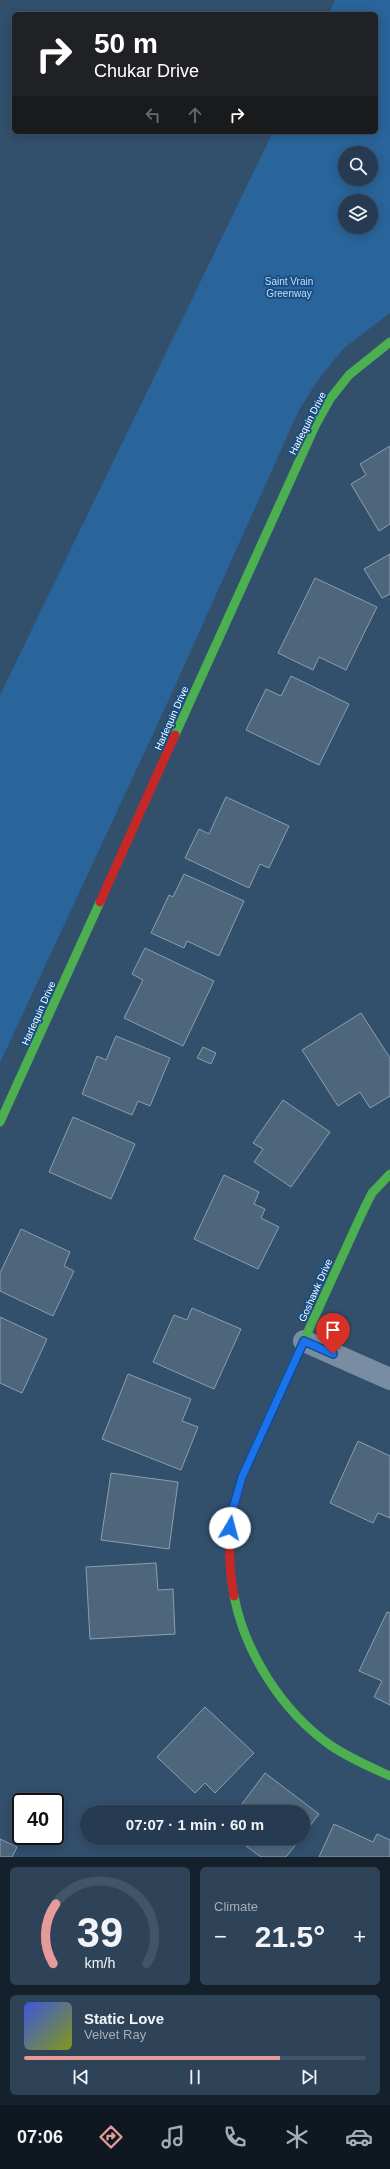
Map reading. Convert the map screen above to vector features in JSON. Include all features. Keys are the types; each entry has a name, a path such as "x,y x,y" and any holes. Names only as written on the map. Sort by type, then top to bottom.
{"street":[{"name":"Harlequin Drive","path":"0,1122 316,424 330,399 349,374 390,342"},
{"name":"Goshawk Drive","path":"390,1174 372,1193 363,1211 242,1477 232,1512 229,1549 238,1611 255,1657 269,1682 288,1706 321,1738 336,1749 390,1776"},
{"path":"304,1341 390,1379"}],"green space":[{"name":"Saint Vrain Greenway","path":"335,0 390,0 390,313 343,349 318,380 299,410 166,706 0,1063 0,695 272,134 378,134 378,12 330,12"}],"building":[{"path":"390,446 390,524 379,531 351,484 366,475 360,464"},
{"path":"390,554 390,594 382,598 364,569"},
{"path":"315,578 377,607 346,670 319,657 313,670 278,653"},
{"path":"291,676 349,704 319,765 246,730 266,689 281,696"},
{"path":"226,797 289,826 269,868 260,864 249,888 185,858 199,829 209,834"},
{"path":"184,874 244,901 219,956 187,941 184,948 151,933 169,895 173,897"},
{"path":"145,948 214,981 183,1046 124,1018 143,980 132,974"},
{"path":"361,1013 390,1058 390,1096 370,1108 360,1092 338,1106 302,1050"},
{"path":"116,1036 170,1058 150,1106 138,1101 132,1115 82,1094 97,1056 106,1060"},
{"path":"203,1047 216,1053 211,1064 197,1058"},
{"path":"283,1100 330,1132 291,1187 254,1162 263,1149 253,1143"},
{"path":"73,1117 135,1144 111,1199 49,1172"},
{"path":"224,1175 259,1192 254,1204 265,1209 261,1218 279,1227 258,1269 194,1239"},
{"path":"21,1229 70,1252 64,1266 74,1271 53,1316 0,1291 0,1273"},
{"path":"192,1308 241,1329 214,1389 153,1362 174,1315 187,1320"},
{"path":"0,1317 47,1339 22,1393 0,1383"},
{"path":"128,1374 191,1399 182,1421 198,1427 181,1470 102,1439"},
{"path":"358,1441 390,1456 390,1518 378,1513 373,1523 330,1503"},
{"path":"111,1473 178,1482 169,1549 101,1540"},
{"path":"156,1563 158,1590 173,1589 175,1634 90,1639 86,1567"},
{"path":"387,1612 390,1613 390,1705 374,1697 382,1681 359,1671"},
{"path":"205,1707 254,1753 215,1793 205,1783 195,1793 157,1757"},
{"path":"265,1773 307,1805 241,1805"},
{"path":"310,1807 319,1814 310,1826"},
{"path":"334,1824 373,1842 377,1834 390,1840 390,1857 319,1857"},
{"path":"0,1839 17,1847 12,1857 0,1857"},
{"path":"245,1845 295,1845 286,1857 261,1857"}],"traffic: fast":[{"path":"175,735 316,424 330,399 349,375 390,342"},
{"path":"0,1122 100,902"},
{"path":"253,1452 363,1211 372,1193 390,1174"},
{"path":"234,1596 239,1617 247,1639 268,1679 281,1698 296,1715 330,1745 360,1762 390,1776"}],"traffic: jam":[{"path":"100,902 175,735"},
{"path":"234,1596 230,1558 232,1522 239,1488 253,1452"}],"route":[{"path":"230,1528 232,1512 242,1477 304,1341 333,1354"}]}
